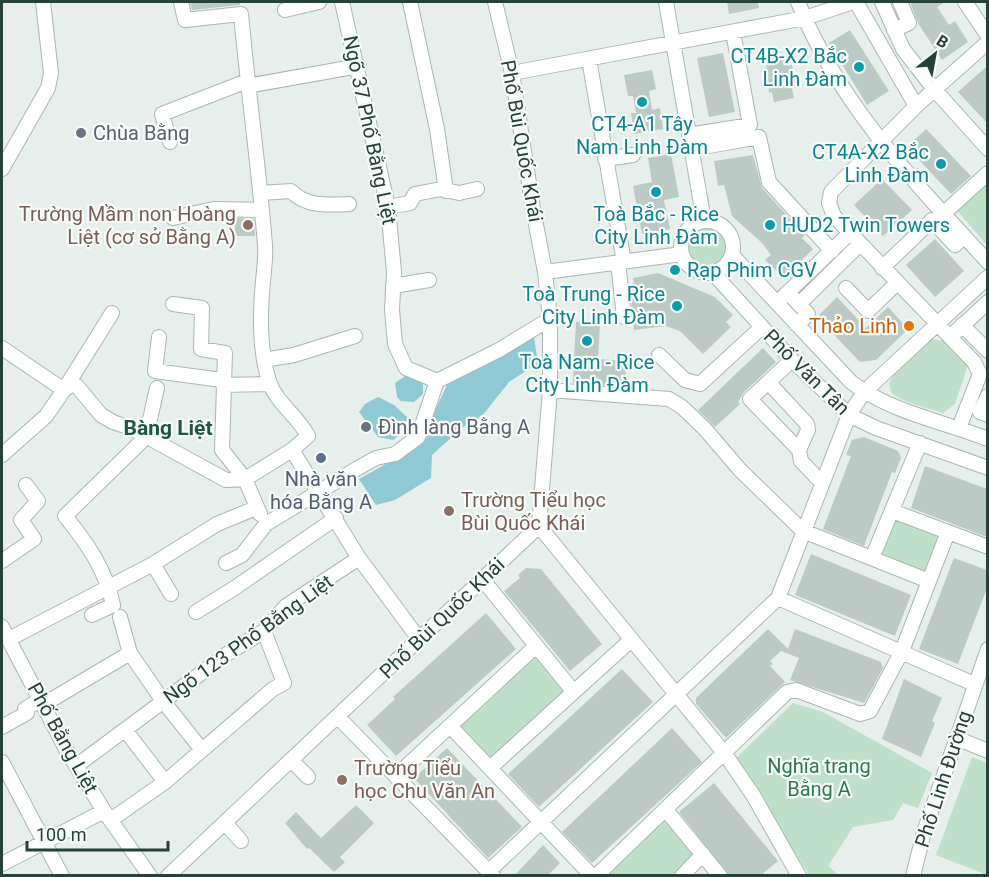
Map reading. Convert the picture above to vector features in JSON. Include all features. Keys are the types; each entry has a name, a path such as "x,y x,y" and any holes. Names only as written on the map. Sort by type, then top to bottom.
{"street":[{"path":"2,169 48,88 51,73 43,2"},
{"path":"64,390 72,384 77,386 101,415 122,428 133,429 226,480 245,479 292,450 308,436 282,404 270,384 264,360 260,316 265,246 261,193 247,84 242,14 185,20 181,2"},
{"path":"285,10 319,2"},
{"name":"Ngõ 37 Phố Bằng Liệt","path":"342,2 359,66 388,207 395,344 406,368 437,381"},
{"path":"410,2 437,129 446,191"},
{"name":"Phố Bùi Quốc Khái","path":"168,876 539,526 550,390 550,319 546,272 498,2"},
{"path":"546,272 681,254 685,232 704,221 666,2"},
{"path":"798,2 839,84 881,141 987,262"},
{"path":"512,73 805,18 854,2 916,106"},
{"path":"882,2 903,49 934,89 987,149"},
{"path":"894,30 909,23 900,2"},
{"path":"965,2 987,36"},
{"path":"691,142 750,125 733,32"},
{"path":"959,428 980,374 974,362 850,233 831,210 830,195 916,106 987,42"},
{"path":"886,57 903,49"},
{"path":"589,59 621,262 624,317"},
{"path":"170,142 162,114 247,84 359,66"},
{"path":"691,142 759,137 770,182 832,250"},
{"path":"605,159 633,155"},
{"path":"943,214 987,173"},
{"path":"388,207 410,203 415,194 441,189 459,193 477,189"},
{"path":"261,193 291,190 297,197 315,204 349,204"},
{"path":"172,218 214,209 262,210"},
{"path":"882,268 932,220 955,245 964,237"},
{"name":"Phố Văn Tân","path":"704,221 712,221 725,228 733,241 732,255 851,382 886,404 987,439"},
{"path":"797,325 808,314 786,295 850,233"},
{"path":"799,304 860,244"},
{"name":"Phố Văn Tân","path":"681,254 684,261 695,271 713,273 792,360 849,415 987,468"},
{"path":"713,273 724,268 732,255"},
{"path":"338,717 491,873 541,822 778,598 849,415 864,392 987,277"},
{"path":"393,286 429,280"},
{"path":"846,288 868,311 897,283"},
{"path":"173,304 194,300 202,308 201,349 225,353 222,450 245,479 256,508 266,524"},
{"path":"950,337 987,302"},
{"path":"2,455 46,416 103,334 112,313"},
{"path":"226,563 242,555 266,524 367,463 394,454 418,437 437,381 499,350 550,319"},
{"path":"962,325 987,351"},
{"path":"659,355 686,380 700,384 762,327"},
{"path":"264,360 294,355 355,336"},
{"path":"163,338 157,371 223,382 270,384"},
{"path":"2,348 64,390"},
{"path":"792,360 750,399 799,450 801,461 822,483"},
{"path":"768,382 807,424 808,430 799,450"},
{"path":"92,615 112,605 109,586 88,543 65,516 146,437 157,388"},
{"path":"550,390 669,399 682,407 705,429 740,470 803,531 929,581"},
{"path":"987,396 980,412 987,415"},
{"path":"2,463 52,421"},
{"path":"872,558 920,443"},
{"path":"292,450 359,558 419,639"},
{"path":"2,561 34,538 21,520 38,501 26,485"},
{"path":"5,633 109,586 153,564 217,524 256,508"},
{"path":"892,511 987,547"},
{"path":"196,612 234,589 336,518"},
{"path":"539,526 725,754 753,795 799,876"},
{"path":"450,726 594,876 725,754 787,692 796,690 860,714 870,711 902,651 948,532"},
{"name":"Ngõ 123 Phố Bằng Liệt","path":"76,766 226,654 264,631 286,606 359,558"},
{"path":"153,564 171,594"},
{"path":"483,580 573,691"},
{"path":"778,598 974,684"},
{"path":"120,617 130,653 163,701 202,750"},
{"path":"4,866 44,843 108,815 165,782 273,689 284,683 264,631"},
{"name":"Phố Bằng Liệt","path":"5,633 44,699 76,766 150,876"},
{"path":"490,768 631,640"},
{"path":"397,776 536,646"},
{"name":"Phố Linh Đường","path":"913,876 924,832 987,649"},
{"path":"2,727 27,713 25,709 130,653"},
{"path":"126,730 165,782"},
{"path":"956,738 987,750"},
{"path":"291,760 308,777"},
{"path":"2,762 62,876"},
{"path":"666,810 720,876"},
{"path":"225,823 241,841"},
{"path":"681,876 703,855"}],"green space":[{"path":"987,181 987,245 955,208"},
{"path":"702,221 712,221 726,228 733,247 726,266 712,273 702,273 692,269 685,262 681,252 681,242 685,232 692,225"},
{"path":"932,339 946,341 968,365 955,404 943,413 898,398 890,388 895,372"},
{"path":"892,511 948,532 929,581 872,558"},
{"path":"536,646 573,691 490,768 450,726"},
{"name":"Nghĩa trang Bằng A","path":"793,703 823,712 932,773 918,808 903,803 893,820 853,827 828,866 839,875 809,875 735,759"},
{"path":"972,757 987,763 987,875 936,855"},
{"path":"666,810 703,854 682,875 596,876"}],"water":[{"path":"534,337 538,363 509,382 482,416 463,427 432,455 431,478 395,500 376,505 359,479 400,456 429,423 449,381"},
{"path":"405,376 423,380 423,394 414,402 401,401 397,397 395,383"},
{"path":"378,397 394,405 408,418 403,432 393,440 378,437 359,412 365,404"}],"building":[{"path":"190,2 240,2 240,5 192,10"},
{"path":"727,2 758,2 759,8 729,14"},
{"path":"910,2 945,2 937,7 949,25 955,21 968,42 942,60 918,23"},
{"name":"CT4B-X2 Bắc Linh Đàm","path":"850,30 889,91 867,105 829,43"},
{"path":"723,53 735,112 709,117 697,58"},
{"path":"787,57 788,66 792,65 796,87 792,88 794,98 774,102 772,92 769,93 766,60"},
{"path":"987,66 987,123 958,92"},
{"name":"CT4-A1 Tây Nam Linh Đàm","path":"652,70 656,89 649,91 652,110 660,108 663,129 634,134 631,113 636,113 633,96 628,96 624,75"},
{"name":"CT4A-X2 Bắc Linh Đàm","path":"926,129 971,176 951,194 907,147"},
{"name":"Toà Bắc - Rice City Linh Đàm","path":"671,154 679,197 664,200 670,229 642,234 633,186 652,182 648,158"},
{"name":"HUD2 Twin Towers","path":"753,155 762,188 805,235 802,238 813,249 784,278 765,260 771,255 762,243 732,216 724,185 718,186 714,161"},
{"path":"882,179 912,210 883,236 854,205"},
{"path":"235,218 254,219 255,236 235,236"},
{"path":"935,239 964,271 935,297 906,265"},
{"name":"Toà Trung - Rice City Linh Đàm","path":"658,273 715,297 733,315 726,322 731,327 703,354 680,331 666,326 634,330 630,290 635,290 633,278"},
{"path":"837,297 866,328 888,307 908,329 876,360 860,362 817,317"},
{"name":"Toà Nam - Rice City Linh Đàm","path":"576,322 600,323 598,359 626,361 625,387 573,383"},
{"path":"763,348 776,362 744,392 738,402 740,404 715,427 698,410"},
{"path":"864,437 898,451 901,458 895,473 892,472 864,546 823,529 851,456 846,455 852,440"},
{"path":"925,466 987,489 987,537 911,508"},
{"path":"811,554 911,595 895,636 795,595"},
{"path":"954,558 987,570 987,588 958,664 919,649"},
{"path":"526,568 541,569 602,644 570,671 504,591 520,578 518,575"},
{"path":"486,613 516,649 396,756 367,725 395,699 393,697"},
{"path":"768,629 788,649 795,629 881,662 883,668 864,703 790,680 799,658 781,651 770,661 773,664 770,666 785,682 726,738 696,704 696,698"},
{"path":"622,669 653,702 539,807 508,774"},
{"path":"904,679 942,698 921,757 882,739"},
{"path":"672,728 702,762 592,863 562,832"},
{"path":"447,748 522,827 488,858 414,778"},
{"path":"714,783 778,861 760,876 729,876 679,812"},
{"path":"356,805 374,823 340,857 345,862 334,872 309,848 307,849 285,823 296,812 321,838"},
{"path":"543,845 560,863 547,876 514,876"}],"place":[{"name":"CT4B-X2 Bắc Linh Đàm","path":"859,67"},
{"name":"CT4-A1 Tây Nam Linh Đàm","path":"642,102"},
{"name":"Chùa Bằng","path":"81,133"},
{"name":"CT4A-X2 Bắc Linh Đàm","path":"941,164"},
{"name":"Toà Bắc - Rice City Linh Đàm","path":"656,192"},
{"name":"Trường Mầm non Hoàng Liệt (cơ sở Bằng A)","path":"248,225"},
{"name":"HUD2 Twin Towers","path":"770,225"},
{"name":"Rạp Phim CGV","path":"675,270"},
{"name":"Toà Trung - Rice City Linh Đàm","path":"677,306"},
{"name":"Thảo Linh","path":"909,326"},
{"name":"Toà Nam - Rice City Linh Đàm","path":"587,341"},
{"name":"Đình làng Bằng A","path":"366,427"},
{"name":"Nhà văn hóa Bằng A","path":"321,458"},
{"name":"Trường Tiểu học Bùi Quốc Khái","path":"449,511"},
{"name":"Trường Tiểu học Chu Văn An","path":"342,780"}],"district":[{"name":"Bàng Liệt","path":"168,428"}]}
